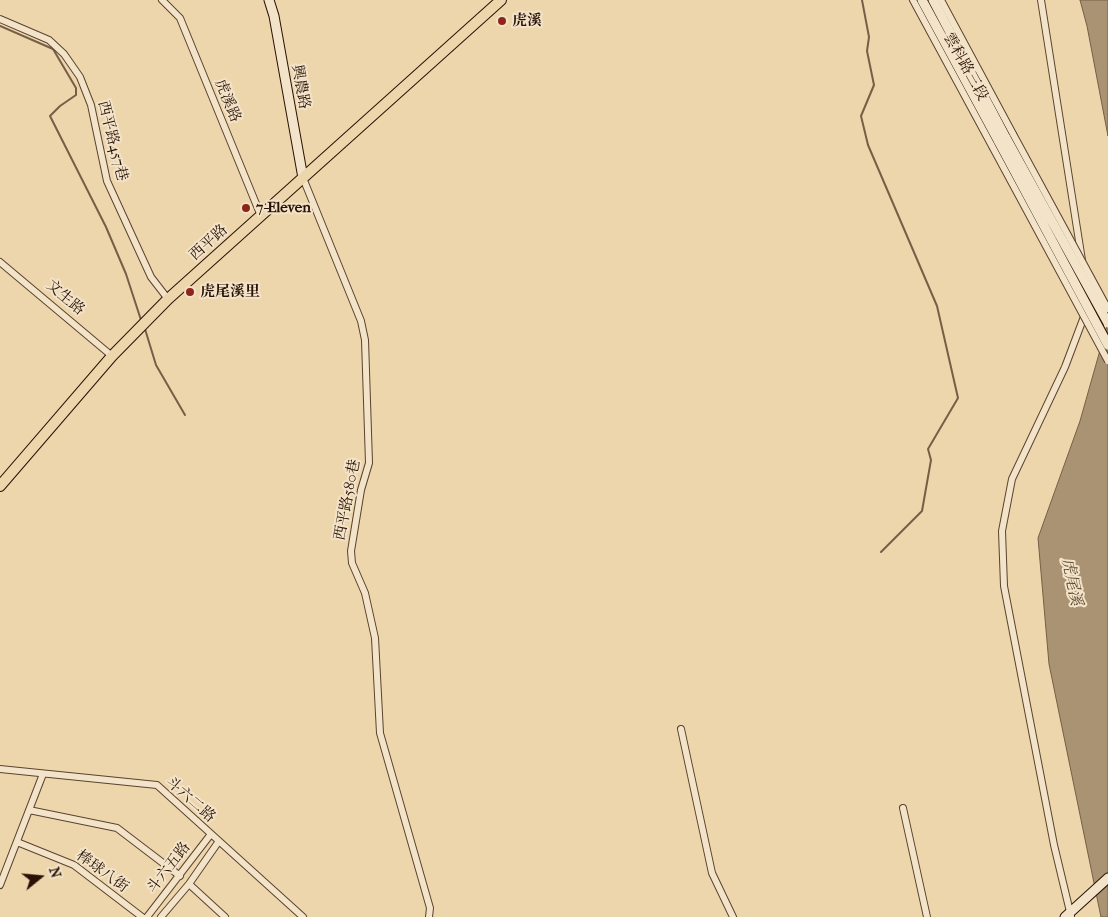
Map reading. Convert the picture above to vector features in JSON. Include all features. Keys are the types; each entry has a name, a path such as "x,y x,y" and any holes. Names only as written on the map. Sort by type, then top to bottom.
{"main road":[{"name":"興農路","path":"269,0 274,16 304,178"},
{"name":"西平路","path":"0,486 112,356 168,299 501,0"},
{"name":"雲科路三段","path":"922,0 1003,140"},
{"name":"雲科路三段","path":"933,0 1003,140"},
{"path":"1003,140 1108,323"},
{"path":"1003,140 1108,345"},
{"path":"1070,913 1108,878"}],"street":[{"name":"虎溪路","path":"162,0 180,18 261,216"},
{"name":"雲科路三段","path":"913,0 1003,140"},
{"name":"雲科路三段","path":"941,0 1003,140"},
{"path":"1041,0 1081,249 1087,304 1082,324 1065,367 1012,480 1002,531 1004,586 1054,845 1070,913"},
{"name":"西平路457巷","path":"1,20 49,40 64,54 80,77 91,105 107,181 151,277 168,299"},
{"path":"1003,140 1108,309"},
{"path":"1003,140 1108,361"},
{"name":"西平路580巷","path":"304,178 361,321 365,340 369,463 361,490 351,551 352,563 365,593 374,638 380,733 430,908 428,917"},
{"name":"文生路","path":"0,262 112,356"},
{"path":"681,729 712,873 733,917"},
{"name":"斗六二路","path":"0,769 157,785 303,917"},
{"path":"0,885 43,774"},
{"path":"903,808 927,917"},
{"path":"29,810 117,828 180,876"},
{"name":"斗六五路","path":"147,917 211,834"},
{"name":"斗六五路","path":"161,917 189,884 219,841"},
{"name":"棒球八街","path":"17,842 74,865 142,917"},
{"path":"189,884 225,917"}],"water":[{"path":"1080,0 1108,0 1108,136 1087,26"},
{"name":"虎尾溪","path":"1108,322 1108,917 1101,917 1049,664 1038,538 1080,421"}],"waterway":[{"path":"862,0 869,37 867,51 874,85 861,116 868,145 937,306 958,398 928,449 931,460 922,511 881,552"},
{"path":"0,26 53,49 76,88 76,95 50,116 106,227 126,274 141,320"},
{"path":"145,329 156,365 185,415"}],"place":[{"name":"虎溪","path":"502,21"},
{"name":"7-Eleven","path":"246,208"},
{"name":"虎尾溪里","path":"190,292"}]}
